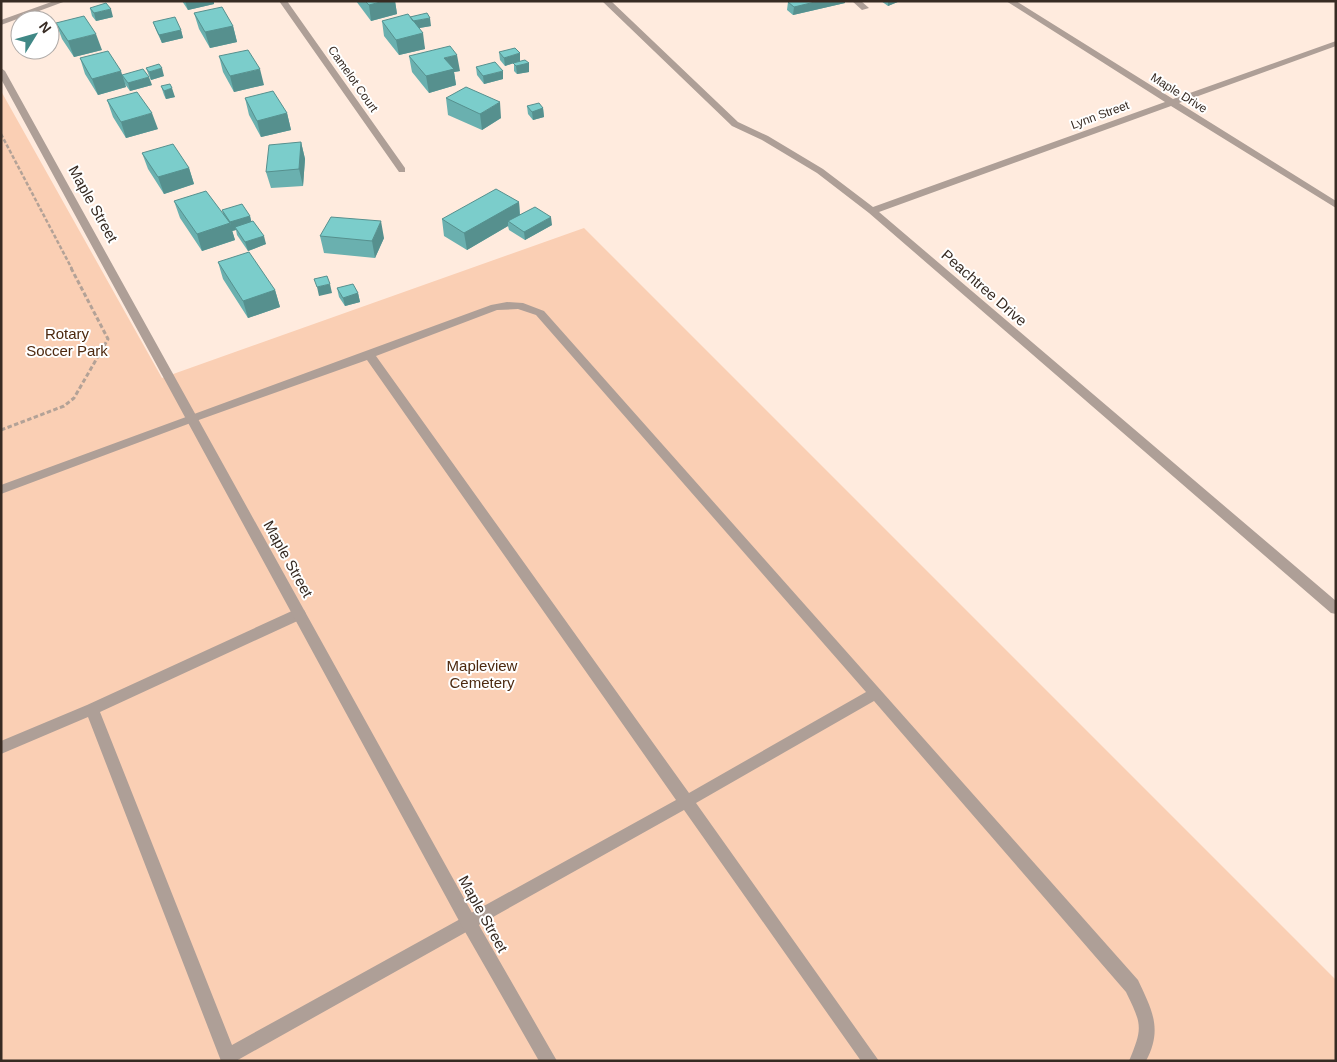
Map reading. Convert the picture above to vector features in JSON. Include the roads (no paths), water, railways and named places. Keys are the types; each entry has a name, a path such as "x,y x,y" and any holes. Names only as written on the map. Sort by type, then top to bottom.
{"street":[{"path":"1,23 62,1"},
{"name":"Camelot Court","path":"283,1 402,170"},
{"name":"Peachtree Drive","path":"606,1 735,124 765,138 820,170 872,211 1336,609"},
{"path":"856,1 865,8"},
{"name":"Maple Drive","path":"1010,1 1336,205"},
{"name":"Lynn Street","path":"872,211 1336,43"},
{"name":"Maple Street","path":"1,71 470,925 549,1061"},
{"path":"1,490 192,418 370,355 495,307 517,304 540,313 1132,986 1147,1018 1147,1044 1137,1061"},
{"path":"370,355 686,803 871,1061"},
{"path":"1,748 299,614"},
{"path":"92,708 226,1059 470,925 876,693"}],"park label":[{"name":"Rotary Soccer Park","path":"67,342"},
{"name":"Mapleview Cemetery","path":"482,674"}]}
